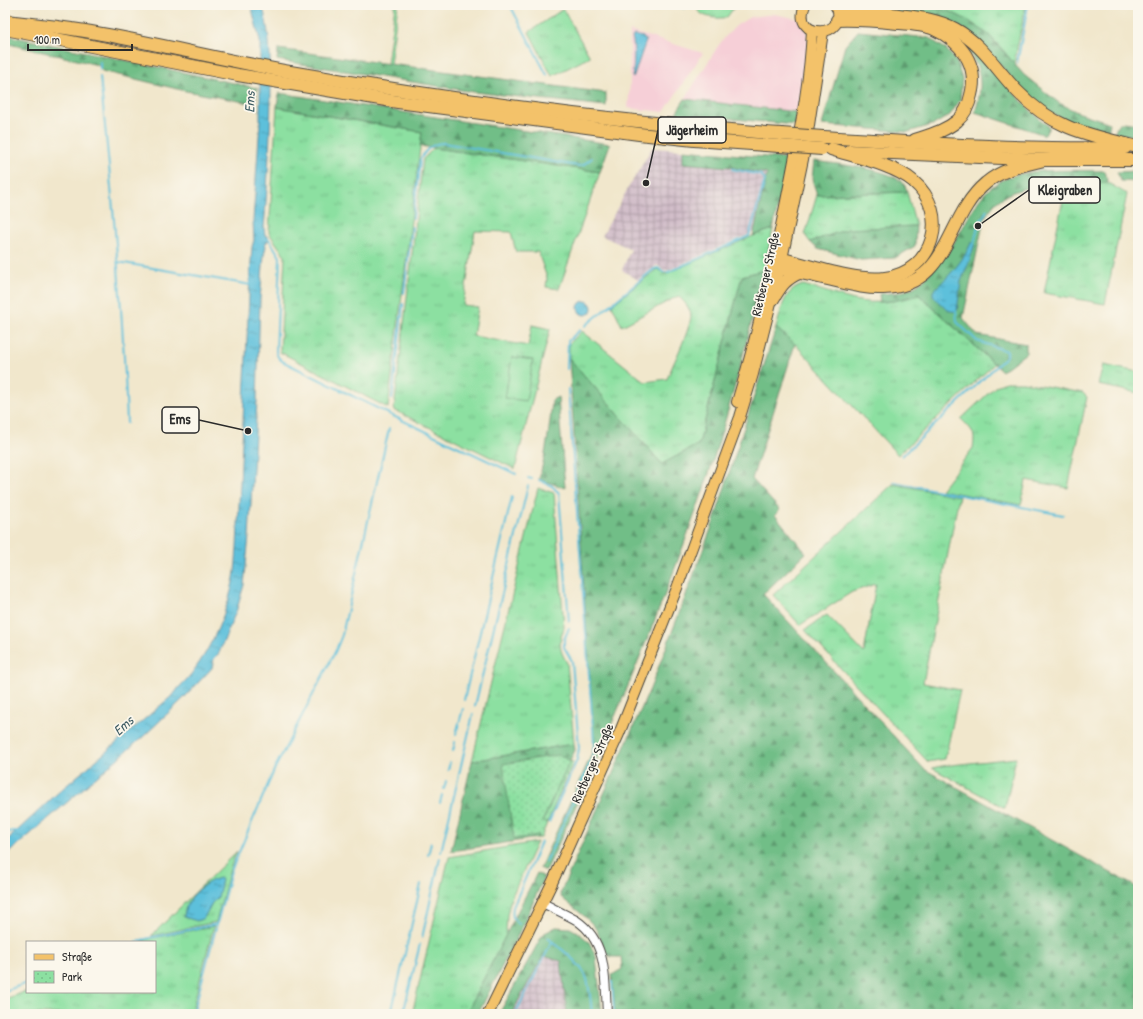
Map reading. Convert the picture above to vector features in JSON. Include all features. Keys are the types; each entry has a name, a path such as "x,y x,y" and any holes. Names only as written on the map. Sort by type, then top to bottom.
{"highway":[{"path":"836,6 931,20 954,28 978,45 1016,90 1032,106 1050,118 1067,127 1091,135 1138,147"},
{"path":"837,20 857,19 910,24 933,28 950,37 959,45 966,55 973,76 973,88 966,110 947,128 906,142"},
{"path":"5,21 90,32 239,69 295,85 470,113 781,134 825,145 892,169 907,177 920,187 926,195 933,214 934,234 925,254 918,263 910,269 892,277 858,277 778,263"},
{"path":"5,29 239,69 295,73 694,140 780,146 906,142 1046,148 1138,147"},
{"path":"825,145 946,156 1044,160 1138,160"},
{"path":"778,263 799,273 875,288 892,288 909,283 925,273 934,264 946,245 966,206 978,190 1003,172 1044,160"},
{"path":"773,299 786,280 799,273"}],"main road":[{"path":"805,5 802,10 804,22 812,30 823,32 829,30 837,20 838,13 836,6"},
{"name":"Rietberger Straße","path":"488,1014 557,873 639,685 675,595 746,395 773,299 810,56 812,30"},
{"name":"Rietberger Straße","path":"703,516 778,263 806,145 823,32"}],"street":[{"path":"543,903 576,921 589,932 594,940 601,954 604,967 607,1014"}],"shaded area":[{"path":"774,14 799,19 807,33 808,44 797,112 685,99 718,46 737,25 750,17"},
{"path":"630,31 703,53 664,112 628,108 630,84"},
{"path":"652,148 683,150 683,162 730,167 767,174 754,232 668,270 664,270 657,265 638,280 622,270 631,249 602,236"},
{"path":"543,956 561,961 567,1014 511,1014"}],"green space":[{"path":"395,5 398,5 390,64 387,64"},
{"path":"697,5 736,5 727,17 713,18 703,15 698,9"},
{"path":"854,5 923,5 951,12 969,21 989,35 1024,75 1059,103 1077,112 1110,123 1108,133 1083,128 1053,114 1019,88 982,43"},
{"path":"919,5 1026,5 1014,64 995,42 973,24 948,12"},
{"path":"563,9 590,57 552,76 529,32"},
{"path":"858,31 929,38 947,50 957,63 962,79 960,100 950,115 935,124 908,132 822,125 845,46"},
{"path":"959,34 1030,110 1049,127 1045,135 975,112 980,92 979,72 972,57 957,38"},
{"path":"5,35 257,88 255,104 186,91 102,71 98,65 5,43"},
{"path":"278,49 606,93 606,106 474,92 277,60"},
{"path":"279,93 610,144 600,172 420,146 422,132 277,107"},
{"path":"685,99 797,112 795,125 676,113"},
{"path":"277,107 422,132 388,408 280,352 285,256 269,233"},
{"path":"1124,122 1138,124 1138,136 1114,134 1118,125"},
{"path":"434,148 600,172 559,289 546,287 547,278 538,252 516,252 511,232 475,231 463,305 478,307 473,336 528,346 532,325 550,329 515,469 394,410 423,159"},
{"path":"683,150 788,159 773,229 753,236 767,174 730,167 683,163"},
{"path":"814,161 849,165 889,175 899,180 905,186 907,192 817,195 812,179"},
{"path":"1041,171 1105,171 1108,183 1053,184 1024,189 1012,193 997,202 984,219 963,318 977,335 1026,344 1026,353 1002,371 919,295 893,301 880,302 879,294 908,290 923,280 949,250 980,199 995,184 1016,175"},
{"path":"1138,171 1138,182 1121,181 1117,172"},
{"path":"1108,183 1127,194 1105,304 1044,293 1066,185"},
{"path":"907,192 916,226 848,229 810,242 805,235 817,195"},
{"path":"916,226 915,246 895,258 861,260 818,249 810,242 848,229"},
{"path":"773,229 764,270 742,276 699,444 662,464 569,358 569,344 582,331 645,382 667,379 690,323 691,314 687,305 678,296 622,326 612,305 657,269 665,274 753,236"},
{"path":"764,270 734,390 717,449 697,508 663,600 626,691 587,782 546,871 540,868 591,756 594,744 569,358 662,464 699,444 742,276"},
{"path":"803,285 848,298 870,302 895,301 919,295 994,364 898,455 795,344 776,328 787,296 796,288"},
{"path":"776,328 795,344 752,479 780,510 775,515 806,553 763,594 924,769 1138,888 1138,1014 615,1014 612,975 622,969 621,957 610,957 607,954 594,926 561,897 560,894 650,689 669,640 714,521"},
{"path":"512,357 533,360 526,401 505,398"},
{"path":"1103,365 1138,372 1138,393 1098,385"},
{"path":"1006,382 1023,382 1083,393 1087,397 1068,488 1026,480 1021,505 941,490 973,448 974,438 972,432 961,419 996,386"},
{"path":"558,397 565,488 539,479 544,459 552,400"},
{"path":"893,484 959,496 923,683 960,690 945,759 928,762 805,630 827,615 864,653 876,584 852,592 800,625 773,595"},
{"path":"538,488 554,493 564,628 560,646 567,663 574,744 472,761"},
{"path":"574,744 575,750 570,761 559,755 514,839 538,835 538,838 451,851 472,761"},
{"path":"559,755 570,761 543,820 547,823 541,838 538,838 538,835 514,839 503,764"},
{"path":"1016,758 1005,808 932,768 942,766"},
{"path":"570,761 573,762 547,823 543,821"},
{"path":"537,842 511,898 507,915 506,935 466,1014 412,1014 449,857"},
{"path":"237,851 230,869 216,922 151,936"},
{"path":"537,873 544,877 525,921 478,1014 466,1014"},
{"path":"214,926 191,1014 5,1014 5,999 26,991 26,993 156,993 156,941 144,941"},
{"path":"556,927 570,928 579,933 589,942 596,957 602,1014 567,1014 561,961 543,956 511,1014 499,1014 543,934"}],"water":[{"path":"251,5 262,5 265,14 270,52 271,99 264,228 268,241 265,244 260,299 257,401 249,536 244,585 237,609 219,653 214,659 212,668 184,698 144,736 5,856 5,842 61,790 174,694 192,673 213,640 231,591 235,574 237,547 250,275 254,240 253,221 260,122 260,41"},
{"path":"634,35 643,37 646,41 633,78 634,51 632,37"},
{"path":"971,243 975,243 961,281 957,311 950,311 938,301 933,295 933,291 950,275 968,250"},
{"path":"582,301 588,301 592,305 592,311 588,315 582,315 578,311 578,305"},
{"path":"219,878 222,880 218,897 212,903 204,918 197,921 184,917 187,904 191,898 207,883"}],"waterway":[{"path":"510,5 547,75"},
{"path":"675,5 685,8"},
{"path":"1017,63 1028,5"},
{"path":"100,62 100,69"},
{"path":"100,77 109,163 123,336 127,423"},
{"path":"413,218 420,160 424,153 436,144 444,143 578,166 583,165 592,158"},
{"path":"585,326 654,269 658,268 663,272 668,272 749,236 765,180 761,175 732,169"},
{"path":"974,244 978,226 987,210"},
{"path":"404,293 412,227"},
{"path":"266,238 269,239 280,257 276,352 282,361 391,415 516,474"},
{"path":"118,262 251,285"},
{"path":"392,399 403,304"},
{"path":"902,456 1007,356 1007,351 977,341 957,322 956,311"},
{"path":"567,369 568,341 580,330"},
{"path":"546,862 592,759 594,744 568,389"},
{"path":"193,1014 231,871 275,768 336,650 342,635 389,429"},
{"path":"528,478 532,479"},
{"path":"539,480 552,486 559,493 569,621"},
{"path":"894,482 1063,515"},
{"path":"475,706 528,486"},
{"path":"464,700 512,497"},
{"path":"549,822 577,760 579,748 572,661 564,647 564,640 569,628"},
{"path":"456,734 463,709"},
{"path":"441,852 473,714"},
{"path":"453,751 455,742"},
{"path":"448,770 450,762"},
{"path":"444,789 446,781"},
{"path":"440,803 442,795"},
{"path":"5,833 19,831"},
{"path":"519,924 513,917 513,907 541,842"},
{"path":"428,855 431,843"},
{"path":"422,938 440,858"},
{"path":"391,1014 421,884"},
{"path":"140,941 217,924"},
{"path":"548,938 570,957 585,974 589,988 592,1014"},
{"path":"515,1014 552,942"},
{"path":"403,1014 420,944"},
{"path":"612,982 614,1014"},
{"path":"5,991 26,983"}],"place":[{"name":"Jägerheim","path":"646,183"},
{"name":"Kleigraben","path":"978,226"},
{"name":"Ems","path":"248,431"}]}
